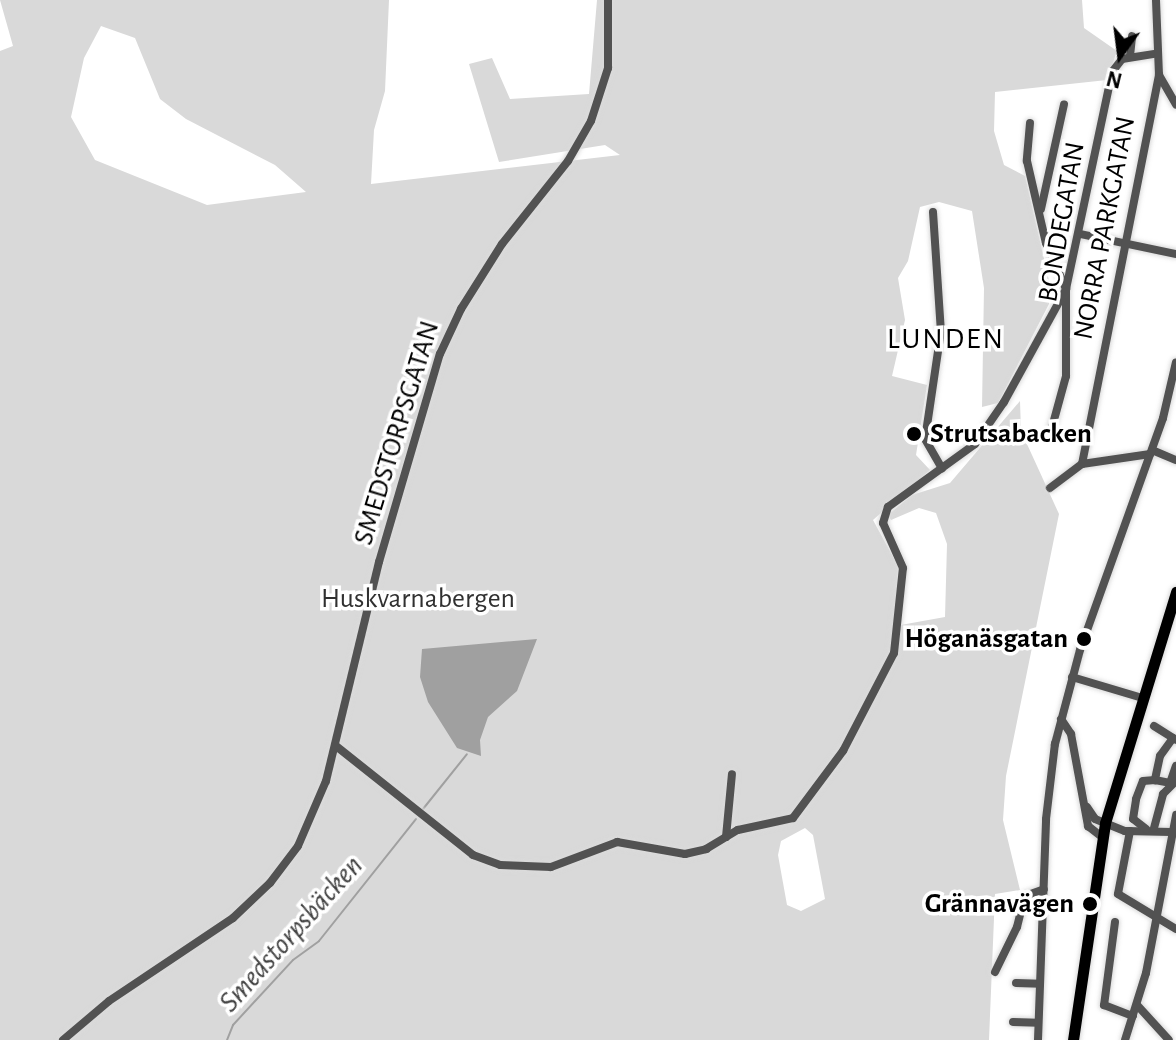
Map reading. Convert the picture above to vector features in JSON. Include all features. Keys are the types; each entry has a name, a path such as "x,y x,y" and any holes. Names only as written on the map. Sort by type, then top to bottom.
{"main road":[{"path":"1073,1040 1105,823 1139,697 1176,592"}],"street":[{"name":"SMEDSTORPSGATAN","path":"63,1040 109,1001 233,918 270,883 304,833 336,746 379,562 440,354 456,318 502,244 568,161 591,121 608,68 608,0"},
{"name":"NORRA PARKGATAN","path":"1082,464 1159,75 1156,0"},
{"path":"1132,36 1130,56 1158,53"},
{"name":"BONDEGATAN","path":"1051,431 1066,376 1066,289 1112,72 1130,56"},
{"path":"1159,75 1176,104"},
{"path":"1041,210 1064,104"},
{"path":"336,746 473,855 500,865 551,867 617,842 685,854 745,828 781,823 802,812 860,723 899,637 903,568 885,531 883,516 892,502 964,454 988,426 1066,289 1046,243 1041,210 1027,161 1030,123"},
{"path":"933,212 941,331 925,439 942,468"},
{"path":"1080,234 1176,254"},
{"path":"1038,1040 1049,786 1061,719 1072,677 1151,452 1176,362"},
{"path":"1050,488 1082,464 1151,452 1176,460"},
{"path":"1072,677 1139,697"},
{"path":"1061,719 1071,734 1089,830 1102,837"},
{"path":"1154,726 1175,739 1160,756 1155,780"},
{"path":"1150,829 1163,794 1174,782 1176,766"},
{"path":"726,837 732,774"},
{"path":"1150,829 1133,819 1143,781 1174,782"},
{"path":"1084,799 1090,814 1105,823 1130,831 1150,829 1171,832"},
{"path":"1125,1040 1137,1005 1157,918 1176,815"},
{"path":"1130,831 1118,894 1176,929"},
{"path":"995,972 1017,927 1025,896 1044,889"},
{"path":"1115,922 1104,1005 1133,1016"},
{"path":"1016,983 1040,984"},
{"path":"1137,1005 1169,1040"},
{"path":"1013,1022 1038,1023"}],"green space":[{"name":"Huskvarnabergen","path":"0,0 389,0 385,91 374,130 371,184 620,155 605,145 499,162 469,64 492,58 510,99 589,94 597,0 1082,0 1084,28 1117,51 1107,80 995,92 994,131 1004,165 1025,176 1050,285 1049,304 998,403 982,407 984,288 972,211 939,202 920,207 908,261 898,278 905,320 892,376 927,385 916,455 930,470 873,520 898,566 895,626 945,617 947,544 936,513 919,508 891,520 888,515 912,495 950,483 1020,401 1021,431 1059,514 1006,776 1003,820 1020,890 995,894 989,1040 0,1040 0,51 13,46","holes":["101,26 135,38 160,99 186,119 275,165 306,192 207,205 95,160 71,117 84,58","805,828 813,835 825,899 801,911 787,905 778,855 781,841"]}],"shaded area":[{"path":"537,639 517,691 488,717 480,740 481,756 457,748 428,702 420,677 422,649"}],"waterway":[{"name":"Smedstorpsbäcken","path":"423,809 467,754"},
{"name":"Smedstorpsbäcken","path":"227,1040 233,1025 293,960 319,941 416,819"}],"place":[{"name":"Strutsabacken","path":"914,434"},
{"name":"Höganäsgatan","path":"1084,639"},
{"name":"Grännavägen","path":"1090,904"}],"district":[{"name":"LUNDEN","path":"946,339"}]}
